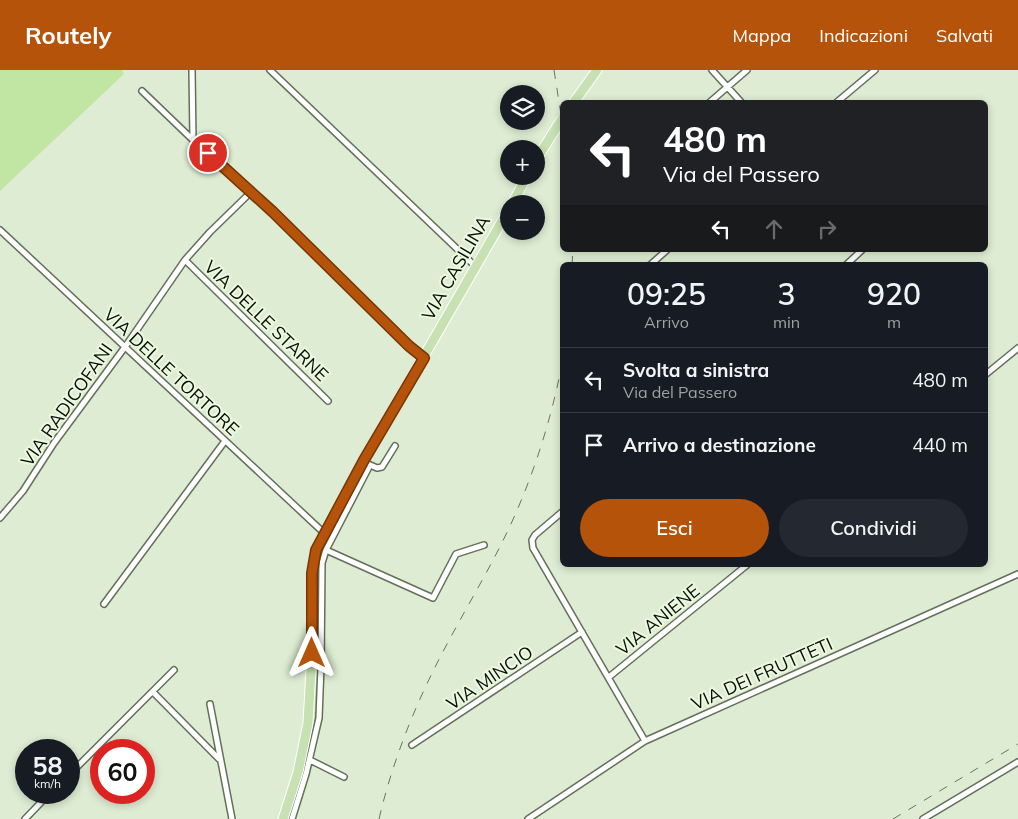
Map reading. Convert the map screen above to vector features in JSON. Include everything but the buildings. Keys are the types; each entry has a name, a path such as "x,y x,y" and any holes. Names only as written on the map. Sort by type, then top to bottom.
{"main road":[{"path":"576,100 597,70"},
{"path":"545,146 560,122"},
{"name":"VIA CASILINA","path":"284,819 298,772 308,723 312,653 312,569 315,553 324,533 367,462 500,225"}],"street":[{"path":"192,70 193,140"},
{"path":"270,70 476,267"},
{"path":"712,70 739,100"},
{"path":"712,100 747,70"},
{"path":"840,100 875,70"},
{"path":"142,91 251,192 409,346 424,358"},
{"name":"VIA RADICOFANI","path":"0,518 19,497 54,443 186,260 210,232 251,192"},
{"name":"VIA DELLE TORTORE","path":"0,230 324,533"},
{"path":"653,262 665,252"},
{"path":"849,262 860,252"},
{"name":"VIA DELLE STARNE","path":"186,260 328,401"},
{"path":"988,372 1018,348"},
{"path":"104,604 225,441"},
{"path":"292,819 300,798 319,718 321,657 320,572 326,550 367,462 377,468 382,467 396,446"},
{"path":"560,514 535,535 532,546 645,741"},
{"path":"326,550 433,598 456,554 484,545"},
{"name":"VIA ANIENE","path":"609,677 744,567"},
{"name":"VIA DEI FRUTTETI","path":"528,819 645,741 1018,574"},
{"name":"VIA MINCIO","path":"412,745 582,632"},
{"path":"80,764 174,670"},
{"path":"153,692 220,761"},
{"path":"210,704 232,819"},
{"path":"310,760 344,777"},
{"path":"923,819 1018,762"},
{"path":"24,819 39,804"}],"green space":[{"path":"0,70 122,70 124,74 0,191"},
{"path":"347,495 347,506 325,550 317,715 305,775 291,819 287,819 312,720 316,656 315,575 319,551"}],"railway":[{"path":"554,70 560,108"},
{"path":"572,262 573,252"},
{"path":"379,819 391,774 425,687 503,541 527,487 553,406 560,373"},
{"path":"893,819 1018,744"}],"route":[{"path":"208,153 409,346 424,358 364,460 316,550 312,573 312,653"}]}
